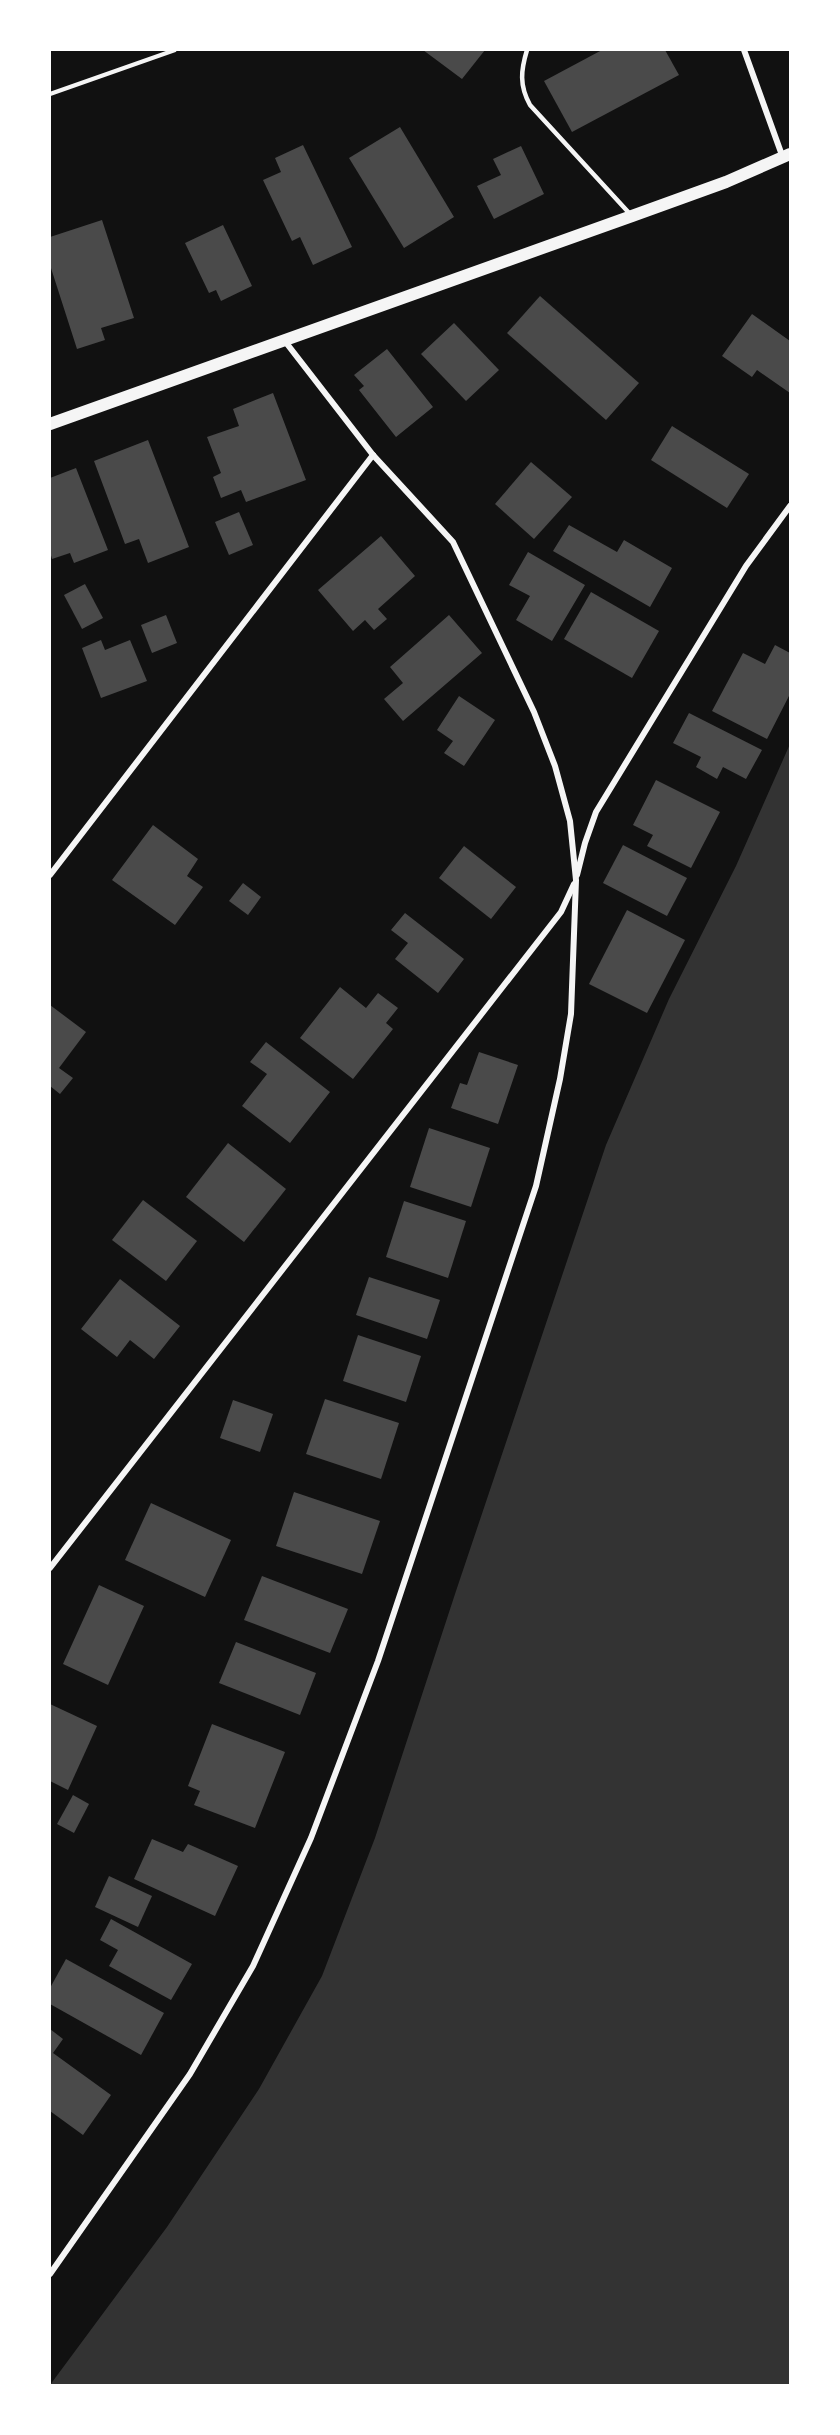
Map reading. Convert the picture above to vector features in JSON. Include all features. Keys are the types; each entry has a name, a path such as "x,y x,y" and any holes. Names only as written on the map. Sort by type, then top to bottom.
{"main road":[{"path":"50,424 726,182 787,156"}],"street":[{"path":"744,50 787,156"},
{"path":"50,2274 190,2074 253,1966 311,1838 378,1661 536,1186 560,1079 571,1014 576,880 570,821 555,766 534,712 453,542 373,455 284,339"},
{"path":"50,875 373,455"},
{"path":"50,1568 561,912 576,880 585,843 596,812 746,566 790,506"}],"lane":[{"path":"527,50 520,73 523,93 530,105 632,216"}],"path":[{"path":"50,94 175,50"}],"shaded area":[{"path":"790,744 790,2385 50,2385 167,2227 259,2089 322,1976 375,1838 606,1145 669,999 736,866"}],"building":[{"path":"423,50 485,50 462,79"},
{"path":"602,50 665,50 679,75 572,132 544,81"},
{"path":"400,127 454,217 404,248 349,158"},
{"path":"303,145 352,247 313,265 300,237 292,241 263,180 281,172 275,158"},
{"path":"521,146 544,194 494,219 477,186 501,175 493,159"},
{"path":"102,220 134,318 101,328 105,340 77,349 50,265 50,237"},
{"path":"223,225 252,286 221,301 216,290 209,293 185,243"},
{"path":"540,296 639,383 606,420 507,333"},
{"path":"752,314 790,341 790,393 757,370 752,377 722,356"},
{"path":"454,323 499,370 466,401 421,354"},
{"path":"387,349 433,407 396,437 359,390 364,386 354,375"},
{"path":"273,393 306,480 246,502 241,490 221,498 213,477 221,473 207,437 239,426 233,409"},
{"path":"672,426 749,474 727,508 651,460"},
{"path":"148,440 189,547 148,563 139,539 125,544 94,461"},
{"path":"531,462 572,497 534,539 495,504"},
{"path":"76,468 108,550 74,563 70,553 52,559 50,552 50,478"},
{"path":"239,512 253,545 229,555 215,522"},
{"path":"569,525 617,552 624,540 672,568 650,607 553,551"},
{"path":"381,536 415,576 378,609 387,619 374,630 365,620 353,631 318,590"},
{"path":"528,552 585,585 552,641 516,620 530,596 509,585"},
{"path":"85,584 103,618 82,629 64,595"},
{"path":"591,592 659,631 632,678 564,639"},
{"path":"166,615 177,643 152,653 141,625"},
{"path":"449,615 482,653 403,721 384,699 403,683 390,667"},
{"path":"101,640 105,650 130,640 147,681 101,698 82,648"},
{"path":"775,645 790,653 790,694 767,739 712,711 743,653 765,664"},
{"path":"459,696 495,720 464,766 444,753 453,741 437,730"},
{"path":"689,713 762,750 746,779 723,767 717,779 696,767 701,757 673,743"},
{"path":"656,780 720,812 691,868 647,846 653,835 633,825"},
{"path":"153,825 198,859 187,876 203,887 175,925 112,880"},
{"path":"623,845 687,878 667,916 603,883"},
{"path":"464,846 516,887 491,919 439,878"},
{"path":"243,883 261,897 248,915 229,901"},
{"path":"627,910 685,940 647,1013 589,984"},
{"path":"405,913 464,959 438,993 395,959 408,943 391,930"},
{"path":"340,987 366,1008 378,993 398,1008 386,1023 393,1029 353,1079 300,1038"},
{"path":"50,1005 86,1032 59,1068 73,1078 60,1094 50,1086"},
{"path":"266,1042 330,1092 290,1143 242,1106 267,1074 250,1062"},
{"path":"479,1052 518,1065 498,1124 451,1108 460,1083 467,1085"},
{"path":"429,1128 490,1148 471,1207 410,1187"},
{"path":"228,1143 286,1189 244,1242 186,1197"},
{"path":"143,1200 197,1241 166,1281 112,1240"},
{"path":"404,1201 466,1221 448,1278 386,1257"},
{"path":"369,1277 440,1300 427,1339 356,1315"},
{"path":"120,1279 180,1326 154,1359 130,1340 117,1357 81,1329"},
{"path":"358,1335 421,1356 406,1402 343,1381"},
{"path":"325,1399 399,1423 381,1479 306,1454"},
{"path":"233,1400 273,1414 260,1452 220,1438"},
{"path":"294,1492 380,1521 362,1574 276,1546"},
{"path":"151,1503 231,1540 205,1597 125,1560"},
{"path":"262,1576 348,1609 330,1653 244,1620"},
{"path":"99,1585 144,1606 108,1685 63,1664"},
{"path":"236,1642 316,1673 300,1715 219,1683"},
{"path":"50,1704 97,1726 68,1790 50,1781"},
{"path":"212,1724 285,1752 255,1828 194,1805 200,1791 188,1786"},
{"path":"73,1795 89,1804 74,1833 57,1824"},
{"path":"152,1839 183,1852 188,1844 238,1866 215,1916 134,1879"},
{"path":"109,1876 152,1896 138,1927 95,1907"},
{"path":"111,1919 192,1964 171,2000 109,1966 118,1950 100,1940"},
{"path":"66,1959 164,2013 141,2055 50,2004 50,1988"},
{"path":"50,2029 63,2039 53,2053 111,2095 83,2135 50,2111"}]}
